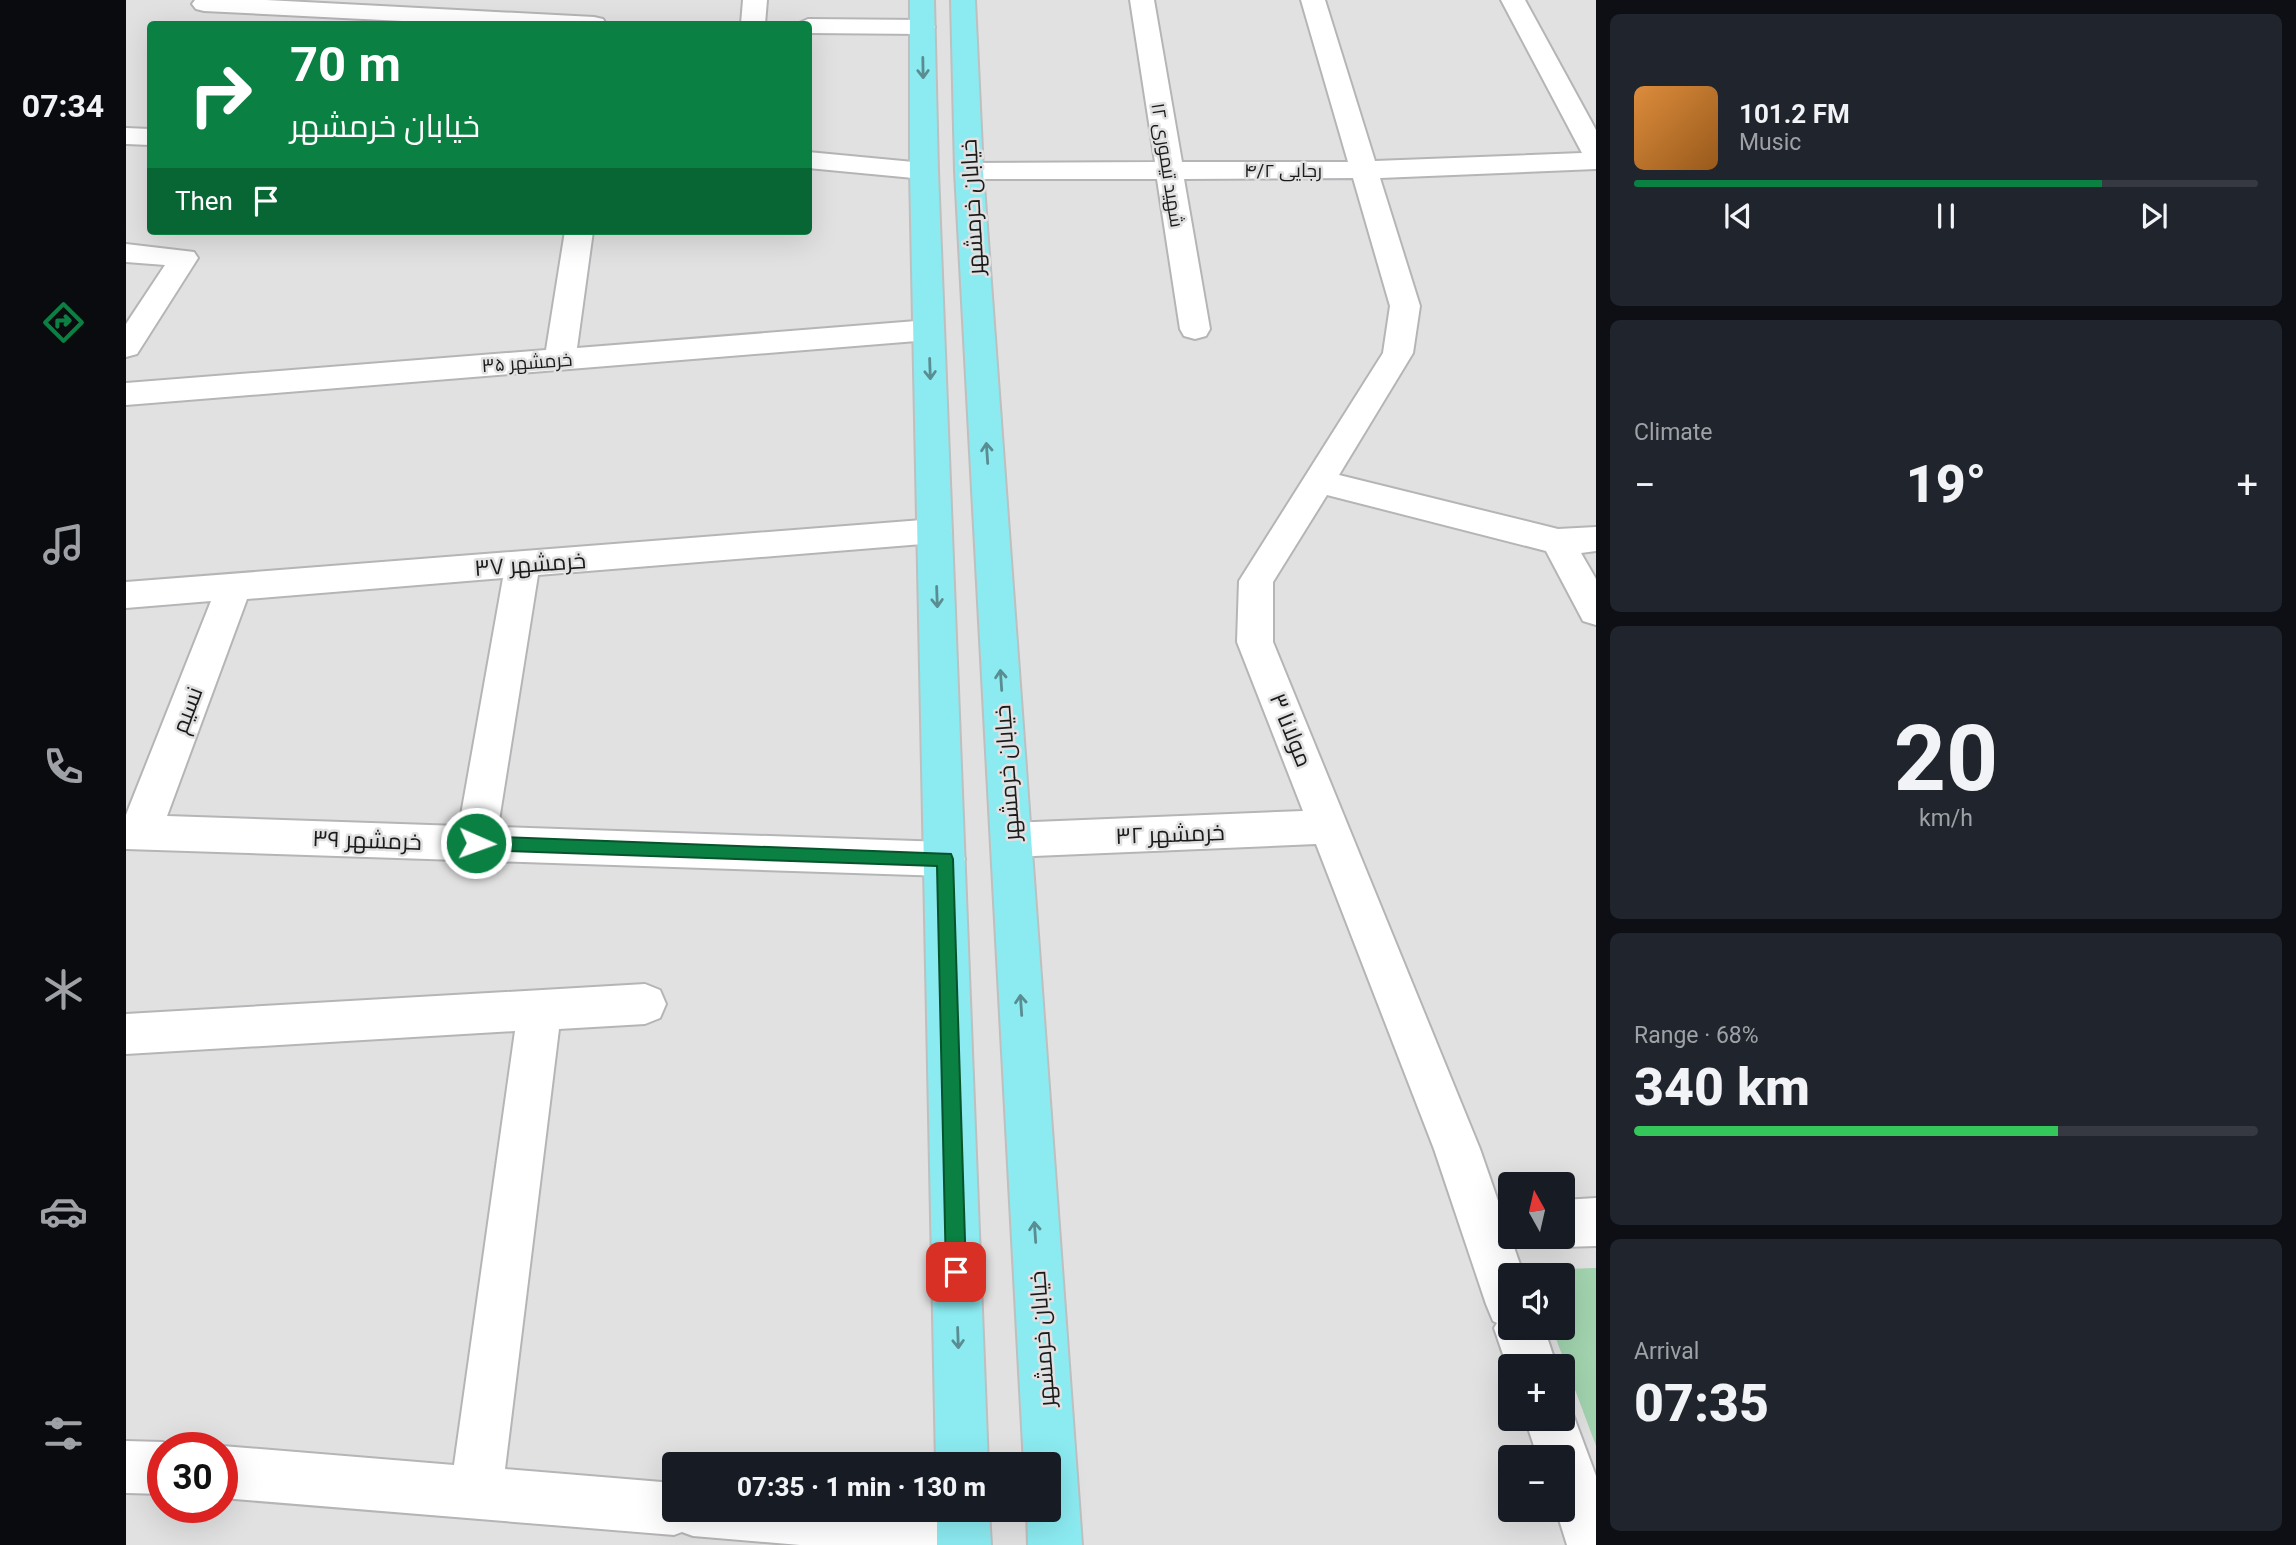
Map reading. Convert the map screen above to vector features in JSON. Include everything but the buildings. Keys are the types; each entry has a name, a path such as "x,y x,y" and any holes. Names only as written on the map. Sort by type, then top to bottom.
{"main road":[{"name":"خیابان خرمشهر","path":"962,0 969,171 1055,1545"},
{"name":"خیابان خرمشهر","path":"922,13 924,171 962,1452"}],"street":[{"path":"753,21 755,0"},
{"name":"شهید تیموری ۱۲","path":"1142,0 1195,330"},
{"name":"مولانا ۳","path":"1313,0 1405,306 1398,353 1256,580 1255,642 1457,1149 1497,1225 1503,1263"},
{"path":"1513,0 1596,154"},
{"path":"204,4 606,20"},
{"path":"812,26 922,13"},
{"path":"126,136 147,136"},
{"path":"812,160 924,171"},
{"name":"رجایی ۴/۲","path":"969,171 1365,170 1596,161"},
{"path":"560,360 578,235"},
{"path":"126,253 184,258 126,347"},
{"name":"خرمشهر ۳۵","path":"126,394 929,330"},
{"path":"1318,481 1558,542 1596,539"},
{"name":"خرمشهر ۳۷","path":"126,595 935,531"},
{"path":"1558,542 1596,611"},
{"path":"476,843 523,564"},
{"name":"نسیم","path":"133,832 234,587"},
{"name":"خرمشهر ۳۲","path":"1011,840 1330,827"},
{"name":"خرمشهر ۳۹","path":"133,832 945,859"},
{"path":"126,1034 645,1004"},
{"path":"475,1493 540,1010"},
{"path":"1575,1223 1596,1222"},
{"path":"1554,1431 1594,1545"},
{"path":"126,1466 147,1467"},
{"path":"238,1473 662,1508"},
{"path":"864,1522 964,1529"}],"green space":[{"path":"1596,1268 1596,1446 1575,1390 1575,1354 1562,1354 1556,1340 1575,1340 1575,1269"}],"route":[{"path":"476,843 945,859 956,1272"}]}
